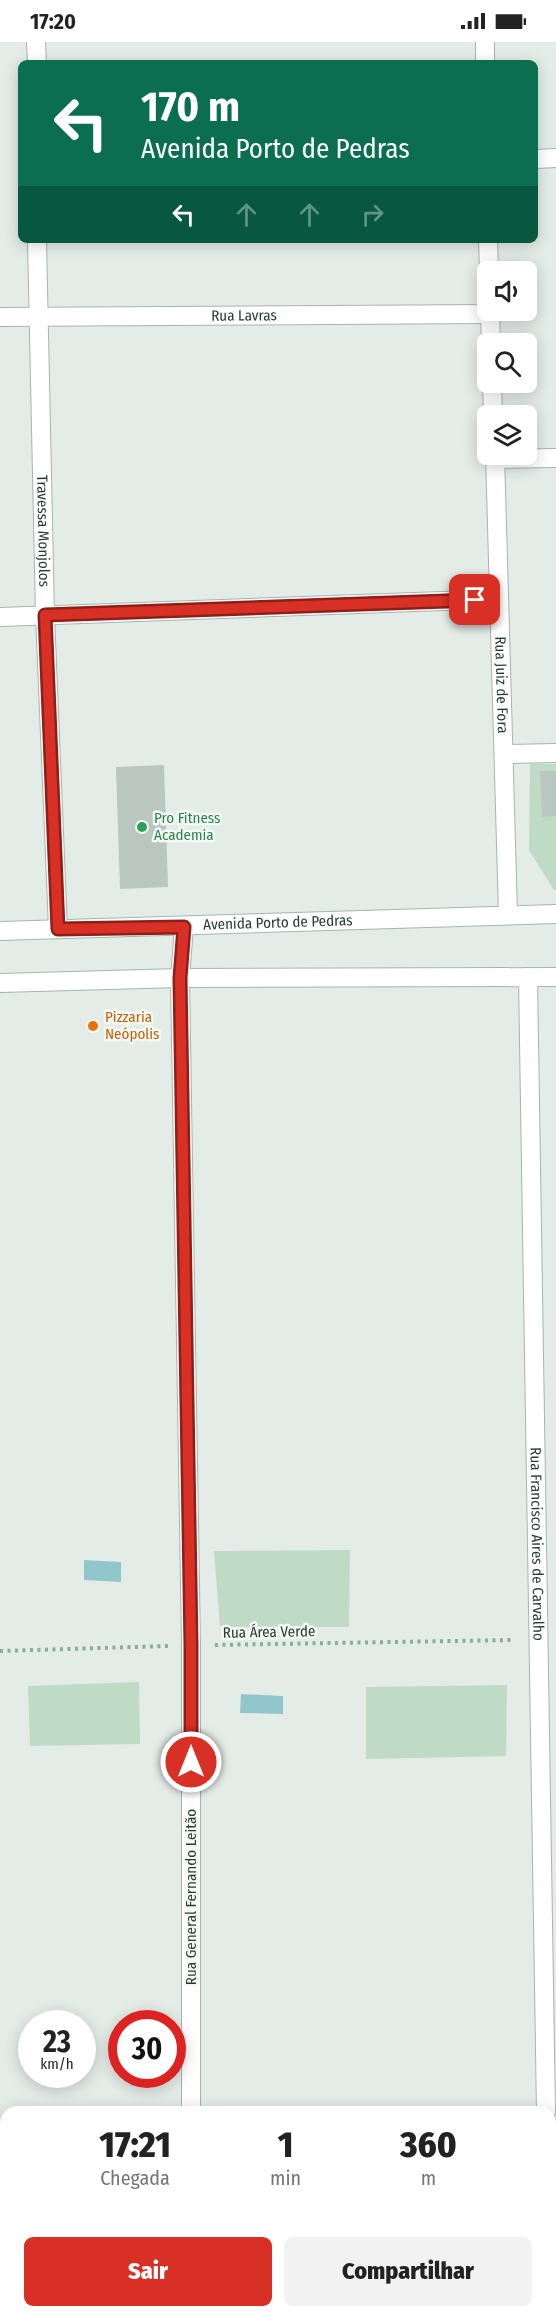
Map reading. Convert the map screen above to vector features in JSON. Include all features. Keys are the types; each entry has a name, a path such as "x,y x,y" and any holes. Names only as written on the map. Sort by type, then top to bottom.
{"street":[{"path":"36,42 37,60"},
{"path":"485,42 485,60"},
{"path":"538,159 556,158"},
{"name":"Travessa Monjolos","path":"38,243 45,615 58,929"},
{"path":"488,243 489,261"},
{"name":"Rua Lavras","path":"0,317 477,312"},
{"path":"537,458 556,458"},
{"name":"Rua Juiz de Fora","path":"495,465 508,915"},
{"path":"0,617 499,599"},
{"path":"504,754 556,753"},
{"name":"Avenida Porto de Pedras","path":"0,931 556,914"},
{"name":"Rua General Fernando Leitão","path":"184,927 180,978 191,1645 190,2106"},
{"name":"Rua Francisco Aires de Carvalho","path":"528,977 546,2106"},
{"path":"0,983 180,978 556,977"}],"path":[{"name":"Rua Área Verde","path":"0,1651 191,1645 538,1640"}],"green space":[{"path":"530,764 556,764 556,890 529,850"},
{"path":"350,1550 349,1627 220,1627 214,1551"},
{"path":"139,1682 140,1744 30,1746 28,1686"},
{"path":"507,1685 506,1756 366,1759 366,1687"}],"water":[{"path":"84,1560 121,1562 121,1582 84,1580"},
{"path":"241,1694 283,1696 283,1714 240,1713"}],"building":[{"name":"Pro Fitness Academia","path":"164,765 168,887 120,889 116,767"},
{"path":"540,771 556,771 556,816 542,817"}],"place":[{"name":"Pro Fitness Academia","path":"142,827"},
{"name":"Pizzaria Neópolis","path":"93,1026"}],"route":[{"path":"191,1762 180,978 184,927 58,929 45,615 475,600"}]}
